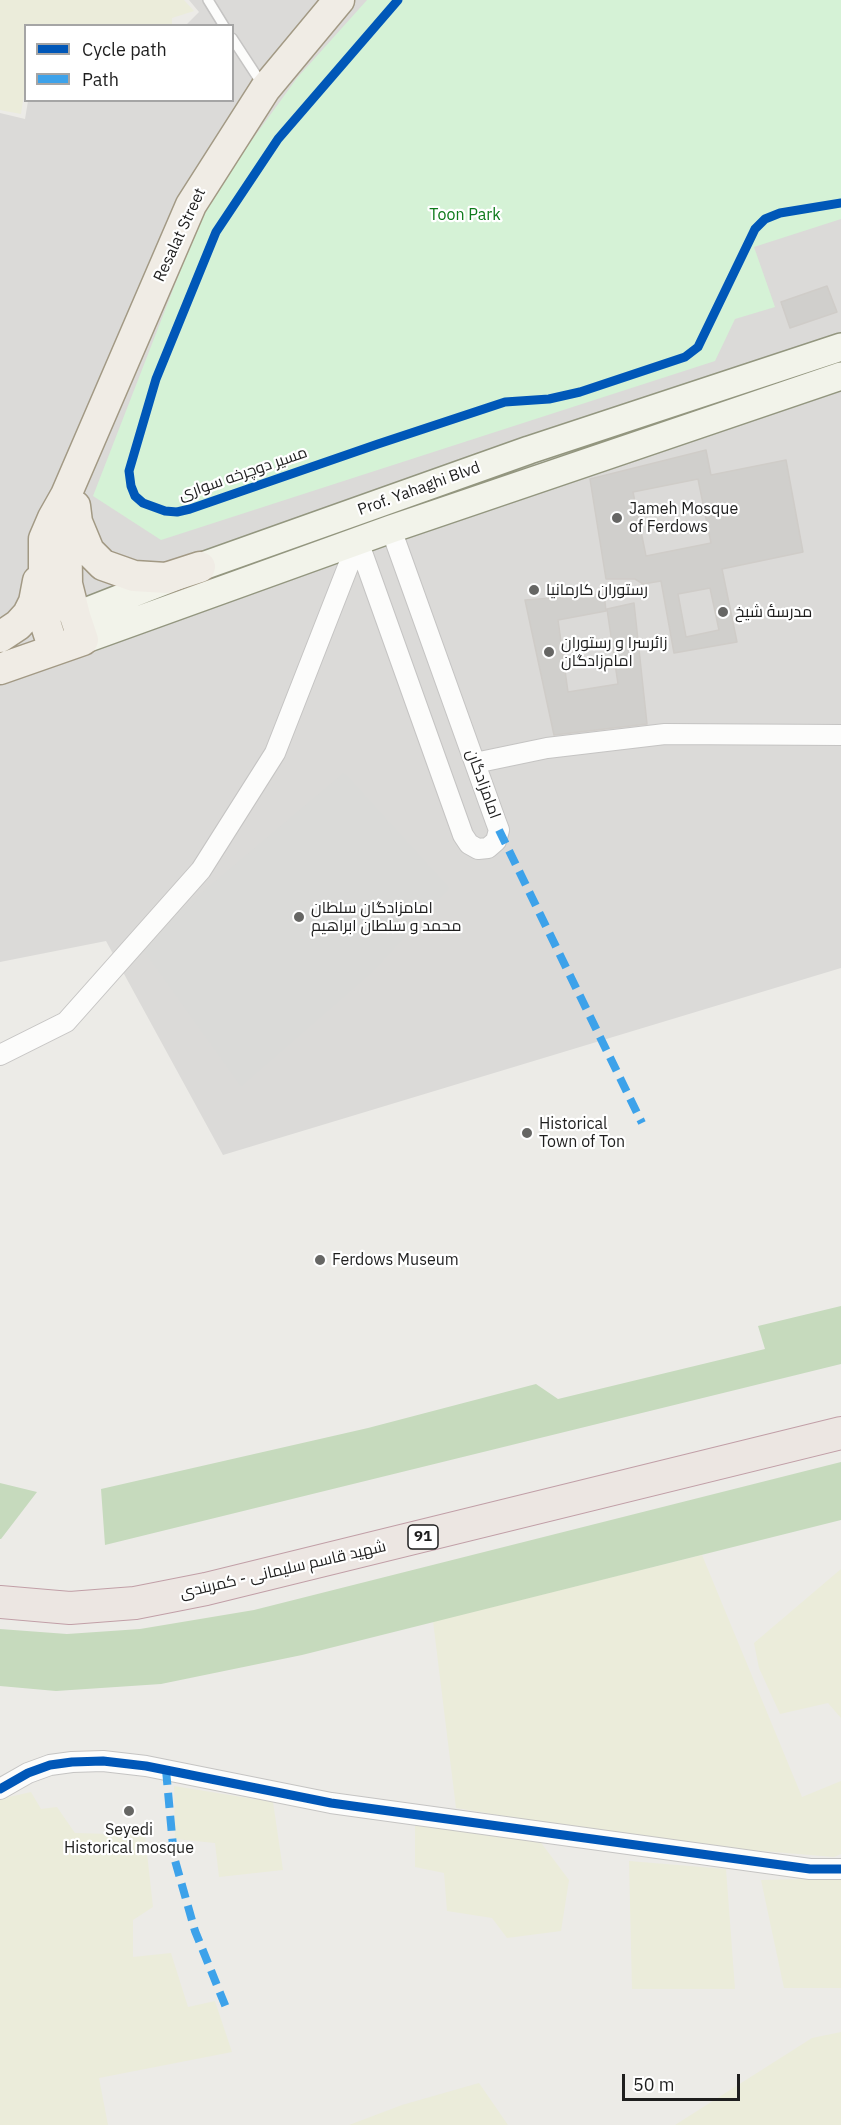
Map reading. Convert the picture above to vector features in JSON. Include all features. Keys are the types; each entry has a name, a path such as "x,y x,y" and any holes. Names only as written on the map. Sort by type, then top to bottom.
{"highway":[{"name":"شهید قاسم سلیمانی - کمربندی","path":"0,1602 70,1608 135,1603 206,1589 841,1433"}],"main road":[{"name":"Resalat Street","path":"62,623 44,539 70,487 191,205 265,89 339,0"},
{"name":"Prof. Yahaghi Blvd","path":"206,580 529,450 841,347"},
{"name":"Prof. Yahaghi Blvd","path":"0,639 206,580 358,541 841,376"},
{"name":"Resalat Street","path":"62,623 70,487"},
{"path":"70,487 77,522 88,550 103,565 134,576 206,580"},
{"path":"0,639 18,625 28,614 34,602 44,539"},
{"name":"Prof. Yahaghi Blvd","path":"0,669 62,623"}],"street":[{"name":"امامزادگان","path":"358,541 463,835 469,844 478,849 488,849 496,841 499,830 391,529"},
{"path":"0,1055 66,1022 201,870 275,753 358,541"},
{"path":"475,763 547,748 665,734 841,735"},
{"path":"0,1789 28,1773 50,1765 104,1761 146,1766 331,1803 810,1869 841,1869"}],"lane":[{"path":"208,0 223,24"},
{"path":"234,41 265,89"}],"shaded area":[{"path":"189,0 841,0 841,968 223,1155 106,941 0,962 0,113 25,119 28,102 234,102 234,24 187,24 199,12"},
{"name":"امامزادگان سلطان محمد و سلطان ابراهیم","path":"344,773 449,888 373,971 241,1086 140,945"}],"green space":[{"path":"0,0 184,0 194,11 172,18 172,24 24,24 24,94 21,114 0,110"},
{"name":"Toon Park","path":"367,0 841,0 841,219 754,247 775,307 735,319 715,361 161,540 93,496 207,202 297,78"},
{"path":"841,1306 841,1364 105,1545 101,1489 368,1428 536,1384 558,1399 765,1349 758,1326"},
{"path":"841,1462 841,1520 302,1655 161,1684 56,1691 0,1686 0,1629 67,1634 140,1629 254,1610"},
{"path":"0,1483 37,1492 1,1539 0,1539"},
{"path":"702,1555 802,1797 841,1781 841,1854 834,1857 665,1843 456,1808 433,1621"},
{"path":"841,1569 841,1718 828,1703 780,1714 759,1668 754,1643"},
{"path":"174,1786 273,1802 283,1870 219,1877 215,1843 175,1839"},
{"path":"31,1792 41,1809 57,1807 75,1833 145,1835 153,1907 133,1920 133,1957 171,1953 188,2007 215,2001 232,2052 99,2078 108,2125 0,2125 0,1799"},
{"path":"415,1822 539,1840 569,1880 561,1931 507,1938 492,1918 447,1911 444,1873 415,1867"},
{"path":"629,1861 726,1869 735,1989 632,1989"},
{"path":"841,1878 841,1988 784,1988 761,1880"},
{"path":"841,2032 841,2125 675,2125 812,2038"},
{"path":"479,2083 508,2125 349,2125 402,2105"}],"building":[{"path":"827,286 837,312 790,328 781,302"},
{"path":"706,450 711,475 786,460 803,552 722,569 737,642 674,653 661,581 643,584 635,579 606,579 590,479","holes":["698,479 711,543 646,556 633,492","710,588 719,630 686,637 678,594"]},
{"name":"زائرسرا و رستوران امام‌زادگان","path":"604,594 606,611 558,620 568,692 618,684 607,609 634,603 647,724 554,735 525,600"}],"marked path":[{"path":"499,830 642,1123"},
{"path":"166,1770 174,1857 195,1931 227,2010"}],"cycle path":[{"name":"مسیر دوچرخه سواری","path":"398,0 278,139 216,232 156,379 129,471 135,496 143,503 165,511 177,512 190,509 505,402 549,399 580,392 685,357 698,347 755,229 765,219 780,213 841,203"},
{"path":"0,1789 28,1773 50,1765 103,1761 146,1766 331,1803 810,1869 841,1869"}],"place":[{"name":"Jameh Mosque of Ferdows","path":"617,518"},
{"name":"رستوران کارمانیا","path":"534,590"},
{"name":"مدرسهٔ شیخ","path":"723,612"},
{"name":"زائرسرا و رستوران امام‌زادگان","path":"549,652"},
{"name":"امامزادگان سلطان محمد و سلطان ابراهیم","path":"299,917"},
{"name":"Historical Town of Ton","path":"527,1133"},
{"name":"Ferdows Museum","path":"320,1260"},
{"name":"Seyedi Historical mosque","path":"129,1811"}]}
